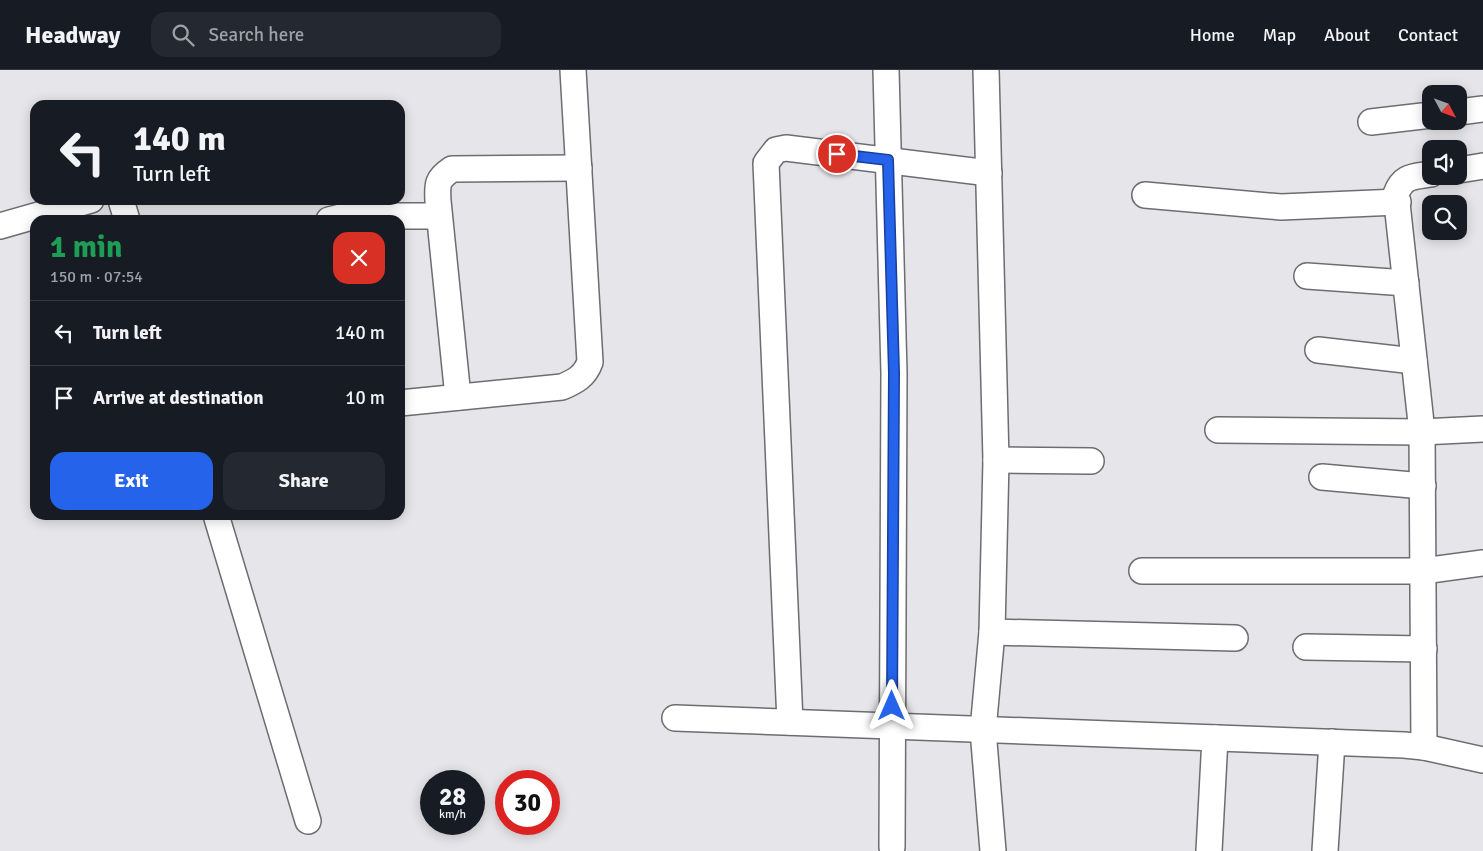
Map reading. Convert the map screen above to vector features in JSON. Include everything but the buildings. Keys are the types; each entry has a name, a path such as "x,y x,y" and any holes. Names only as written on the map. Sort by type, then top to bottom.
{"street":[{"path":"405,402 562,387 576,381 587,372 590,362 573,70"},
{"path":"886,70 894,373 892,848"},
{"path":"986,70 996,460 992,632 983,730 993,851"},
{"path":"1468,111 1483,110"},
{"path":"1371,122 1422,116"},
{"path":"790,722 766,163 776,150 786,148 988,173"},
{"path":"1467,169 1483,166"},
{"path":"458,397 439,216 438,185 442,176 452,169 579,168"},
{"path":"1422,176 1410,178 1400,183 1396,194 1422,432 1424,747"},
{"path":"1144,195 1281,207 1398,202"},
{"path":"38,215 74,205"},
{"path":"405,216 439,216"},
{"path":"0,226 30,217"},
{"path":"1307,276 1406,283"},
{"path":"1318,350 1414,361"},
{"path":"1218,430 1422,432 1483,430"},
{"path":"996,460 1090,461"},
{"path":"1322,477 1423,486"},
{"path":"218,520 308,821"},
{"path":"1142,571 1423,571 1483,562"},
{"path":"992,632 1235,638"},
{"path":"1306,647 1424,649"},
{"path":"675,718 1404,745 1424,747 1483,760"},
{"path":"1209,851 1215,738"},
{"path":"1325,851 1332,742"}],"route":[{"path":"837,154 888,160 894,373 892,706"}]}
